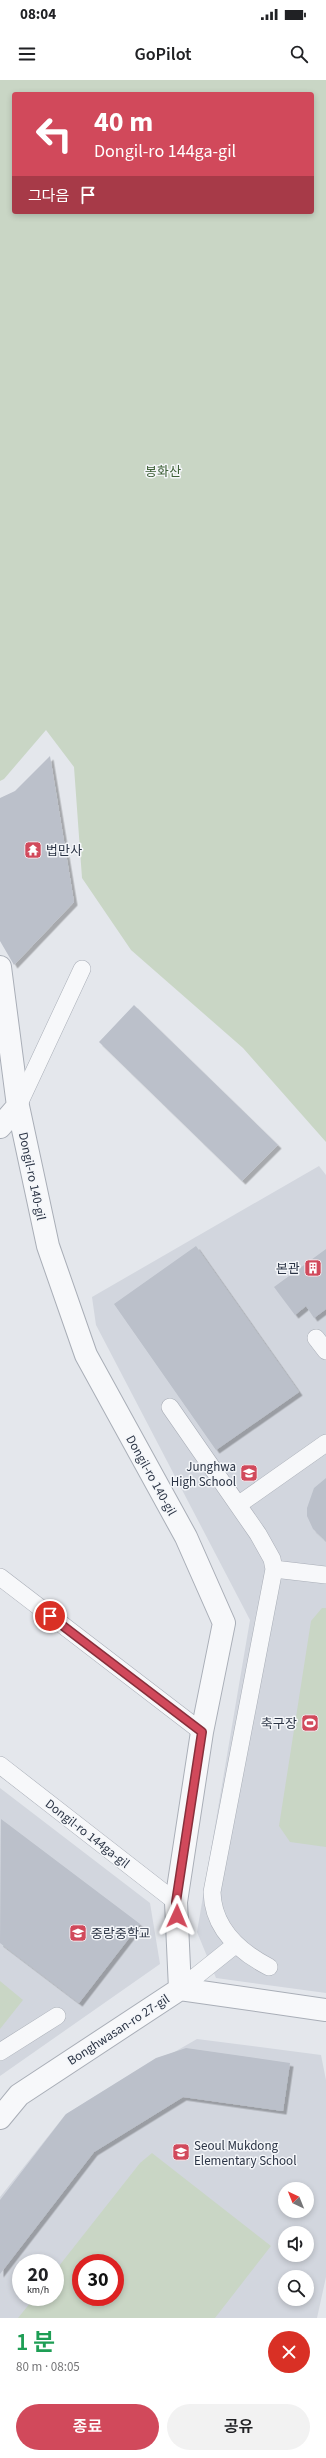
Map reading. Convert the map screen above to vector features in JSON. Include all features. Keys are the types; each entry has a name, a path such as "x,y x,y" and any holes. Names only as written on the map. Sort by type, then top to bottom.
{"street":[{"name":"Dongil-ro 140-gil","path":"0,967 18,1106 48,1246 86,1355 186,1537 224,1623 202,1732 176,1902 180,1989"},
{"path":"0,1127 18,1106"},
{"name":"Bonghwasan-ro 27-gil","path":"0,2118 19,2095 180,1989 326,2010"}],"lane":[{"path":"18,1106 82,969"},
{"path":"170,1407 238,1505 265,1547 274,1569 212,1892 214,1913 235,1945 249,1956 269,1967"},
{"path":"238,1505 326,1443"},
{"path":"274,1569 326,1575"},
{"path":"0,1577 202,1732"},
{"name":"Dongil-ro 144ga-gil","path":"0,1766 176,1902"},
{"path":"180,1989 235,1945"},
{"path":"0,2052 57,2016"}],"shaded area":[{"name":"Junghwa High School","path":"319,1166 326,1175 326,1993 216,1978 197,1932 250,1620 96,1325 92,1297"},
{"name":"중랑중학교","path":"0,1788 150,1903 160,1964 0,2076"},
{"name":"Seoul Mukdong Elementary School","path":"197,2039 321,2055 326,2080 326,2277 317,2318 0,2318 0,2197 65,2115"}],"green space":[{"name":"봉화산","path":"0,80 326,80 326,1142 243,1048 131,950 82,878 74,767 46,730 4,779 0,781"},
{"name":"축구장","path":"322,1608 326,1608 326,1847 290,1842 279,1826 311,1621"},
{"path":"0,1981 23,2000 0,2029"},
{"path":"152,2153 271,2246 215,2318 18,2318 28,2306 64,2306 64,2260 140,2163"}],"building":[{"name":"법만사","path":"50,756 74,902 14,965 0,941 0,798 15,791"},
{"path":"134,1005 278,1145 242,1181 99,1042"},
{"path":"196,1246 299,1392 216,1450 114,1304"},
{"name":"본관","path":"326,1249 326,1309 314,1318 306,1306 295,1315 274,1287"},
{"path":"326,1478 326,1541 313,1529 307,1516 307,1508 314,1488"},
{"path":"1,1819 140,1924 79,2003 0,1943"},
{"path":"186,2048 290,2063 283,2111 183,2097 94,2152 15,2254 12,2254 12,2258 0,2274 0,2200 66,2114 156,2058"}],"place":[{"name":"법만사","path":"33,850"},
{"name":"본관","path":"313,1268"},
{"name":"Junghwa High School","path":"249,1473"},
{"name":"축구장","path":"310,1723"},
{"name":"중랑중학교","path":"78,1933"},
{"name":"Seoul Mukdong Elementary School","path":"181,2152"}],"route":[{"path":"50,1616 202,1732 176,1902 177,1916"}]}
